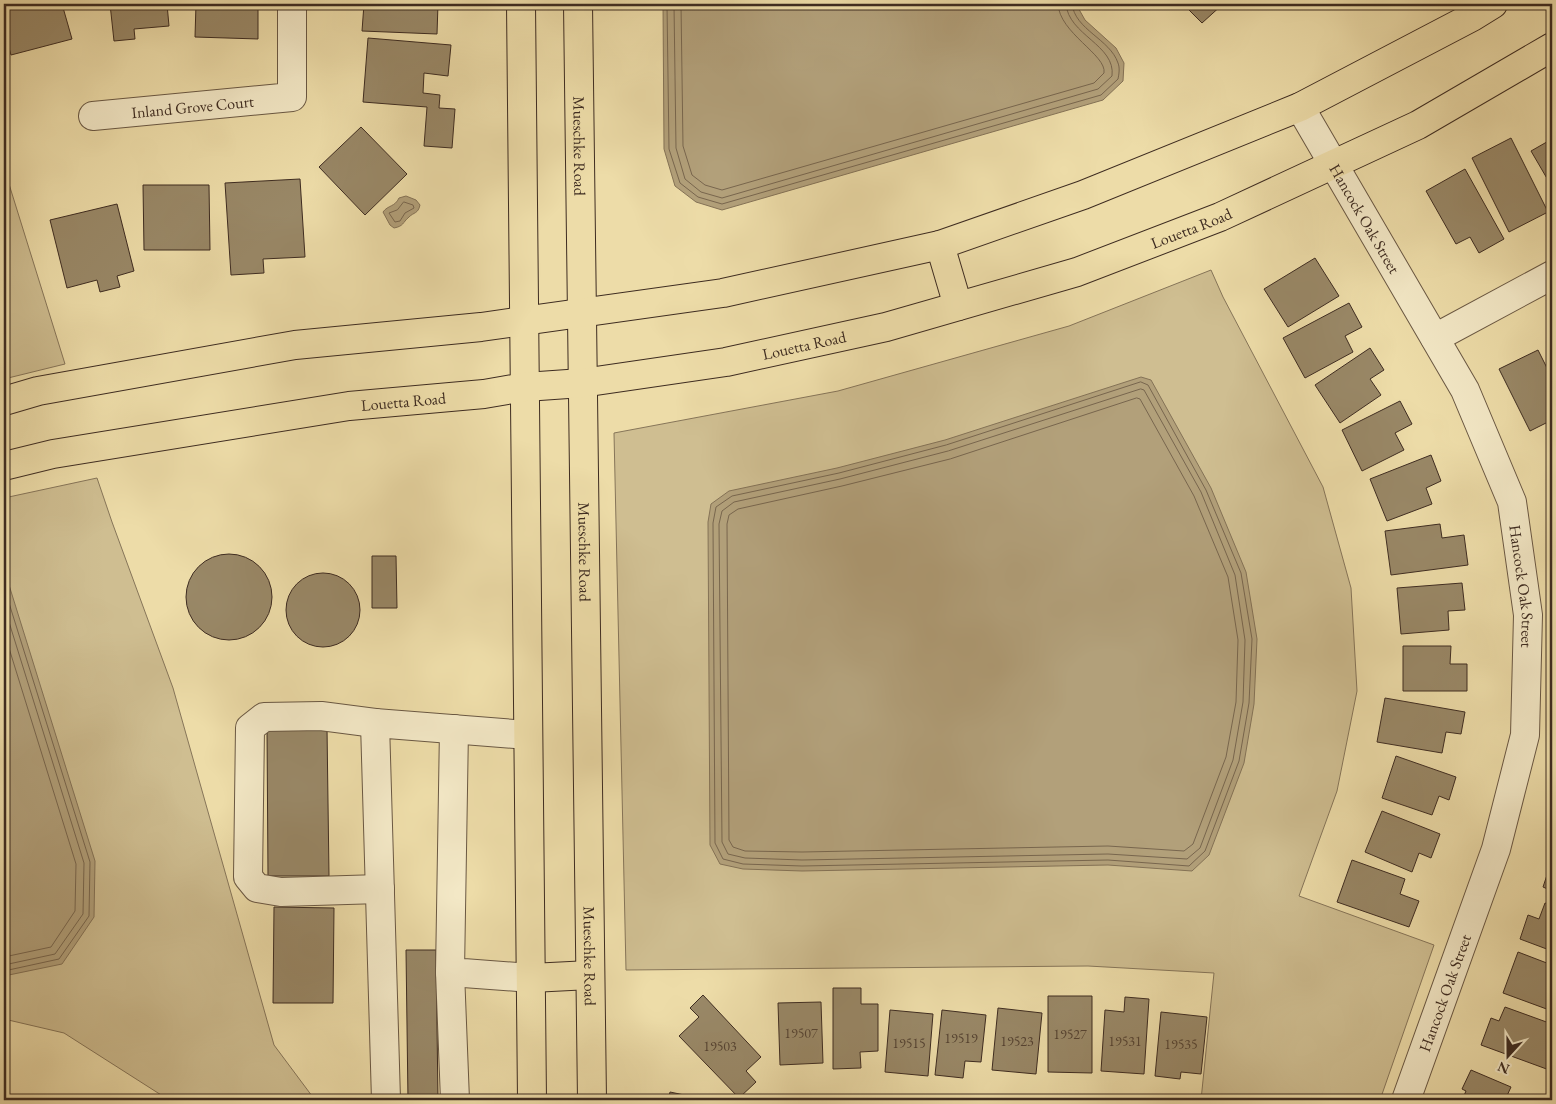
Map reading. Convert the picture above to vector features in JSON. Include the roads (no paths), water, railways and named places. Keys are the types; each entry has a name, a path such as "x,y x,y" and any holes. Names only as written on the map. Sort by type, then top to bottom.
{"main road":[{"path":"521,4 532,1100"},
{"name":"Mueschke Road","path":"578,4 592,1100"},
{"path":"4,401 38,390 295,345 481,327 724,293 940,245 1083,196 1300,107 1472,17 1492,4"},
{"name":"Louetta Road","path":"4,466 53,454 350,406 484,394 525,387 582,383 726,362 886,327 1077,272 1220,217 1418,125 1552,47"},
{"path":"940,245 958,306"},
{"path":"531,978 590,975"}],"street":[{"name":"Inland Grove Court","path":"93,116 292,97 292,4"},
{"name":"Hancock Oak Street","path":"1300,107 1466,390 1512,502 1528,615 1526,735 1496,849 1406,1100"},
{"path":"1435,338 1552,275"},
{"path":"380,890 281,892 257,888 248,877 250,728 264,717 321,716 375,723 528,735"},
{"path":"375,723 386,1100"},
{"path":"454,729 450,972 456,1100"},
{"path":"450,972 531,978"}],"water":[{"path":"663,4 1076,4 1085,20 1116,48 1124,63 1123,81 1103,100 722,210 696,202 675,186 664,149"},
{"path":"406,196 416,200 420,205 419,208 401,225 394,228 390,225 383,212 396,203 399,198"},
{"path":"1141,377 1151,380 1211,488 1246,572 1257,639 1254,704 1244,763 1209,855 1192,871 1108,865 802,871 743,869 720,864 710,845 708,522 711,504 729,491 837,468 945,440"},
{"path":"4,579 9,585 95,861 94,917 62,964 4,976"}]}
